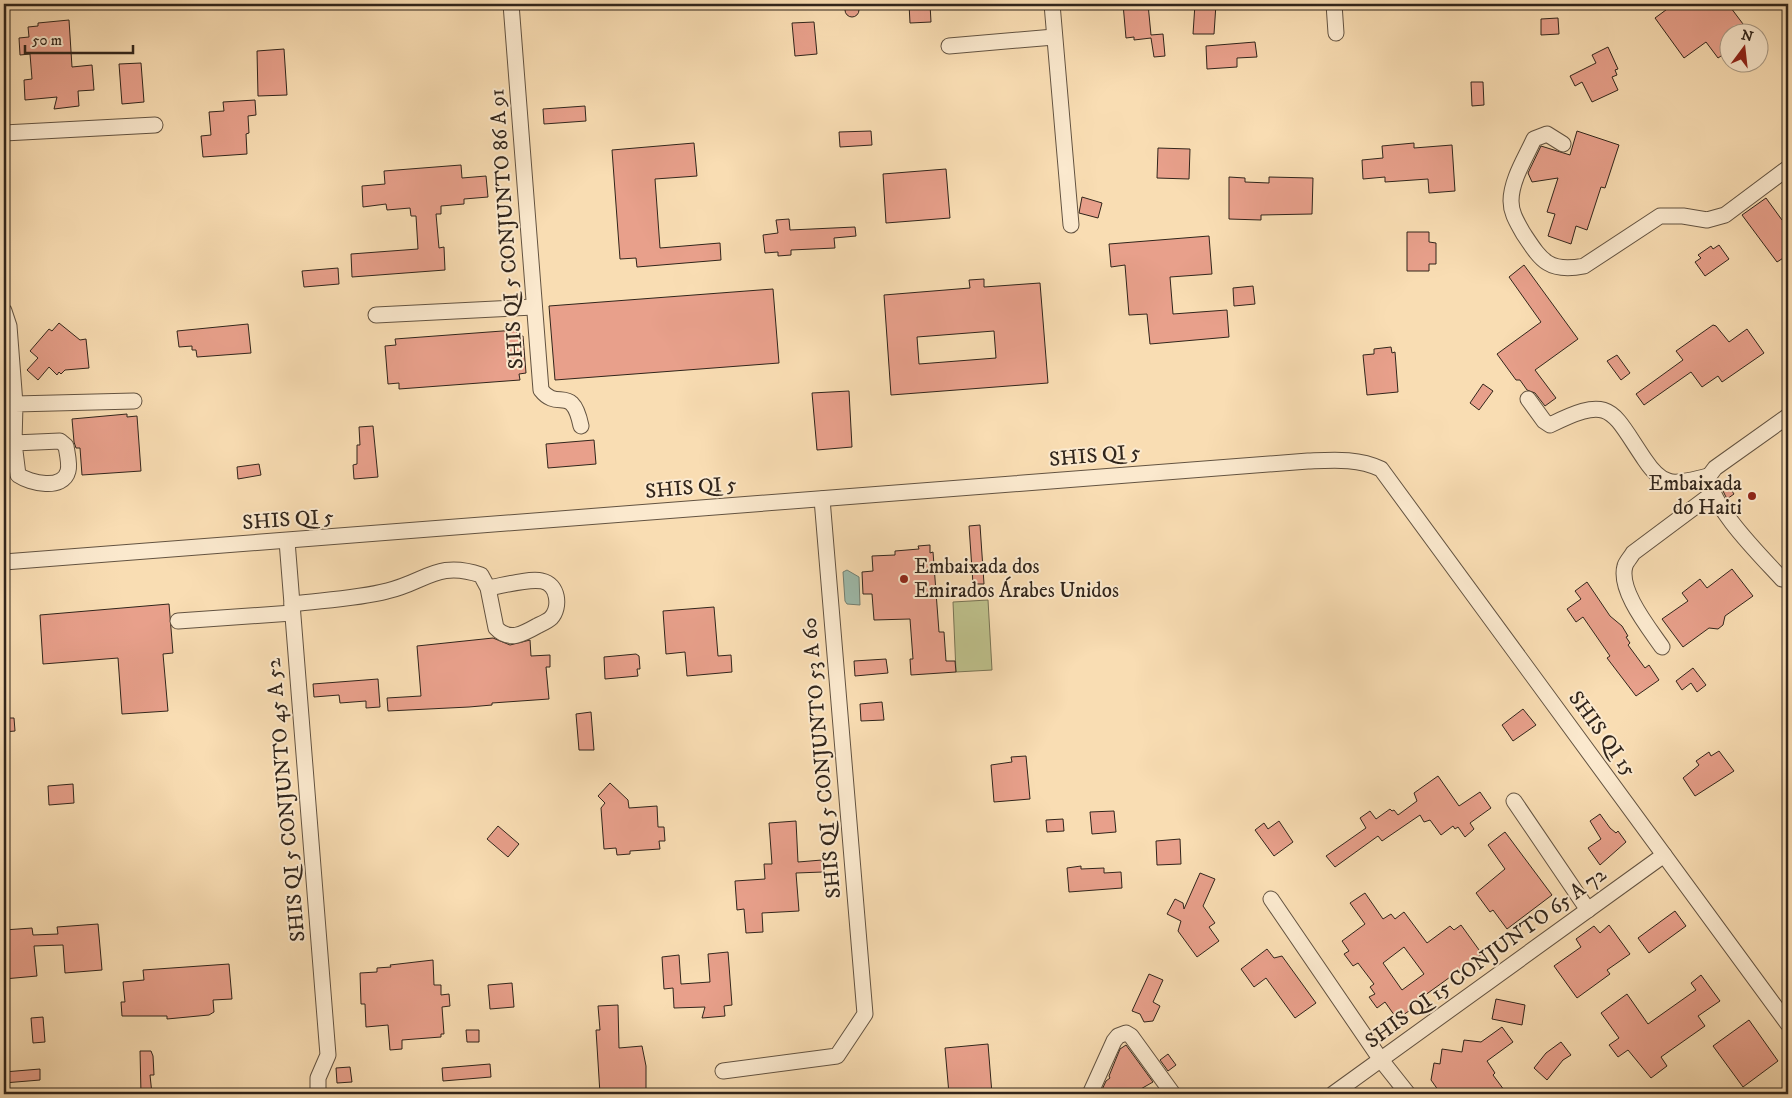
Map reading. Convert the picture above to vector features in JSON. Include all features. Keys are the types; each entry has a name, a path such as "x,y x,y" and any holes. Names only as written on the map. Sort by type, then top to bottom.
{"street":[{"name":"SHIS QI 5 CONJUNTO 86 A 91","path":"511,4 540,390 545,395 572,402 577,408 581,426"},
{"path":"1052,4 1071,225"},
{"path":"1334,4 1336,32"},
{"path":"949,46 1054,37"},
{"path":"4,133 155,125"},
{"path":"1564,144 1547,134 1534,139 1514,187 1511,201 1513,216 1540,258 1559,268 1570,269 1584,266 1660,216 1714,219 1725,215 1788,168"},
{"path":"376,316 534,307"},
{"path":"4,311 9,326 15,404 14,443"},
{"path":"1528,399 1544,422 1550,425 1588,408 1602,409 1615,416 1650,467 1660,477 1669,482 1710,476"},
{"path":"15,404 134,401"},
{"path":"1782,579 1750,545 1712,494 1710,476 1715,468 1788,416"},
{"name":"SHIS QI 5","path":"4,562 1308,461 1342,459 1367,462 1380,469"},
{"name":"SHIS QI 15","path":"1380,469 1788,1024"},
{"path":"1662,647 1629,595 1624,579 1625,566 1634,553 1712,494"},
{"name":"SHIS QI 5 CONJUNTO 53 A 60","path":"724,1071 837,1056 865,1014 822,499"},
{"name":"SHIS QI 5 CONJUNTO 45 A 52","path":"287,541 328,1055 318,1078 318,1094"},
{"path":"178,621 292,608 387,591 443,569 464,570 481,576 488,588 496,628 508,636 520,636 550,619 557,606 556,593 549,583 540,580 488,588"},
{"path":"1514,801 1588,910"},
{"name":"SHIS QI 15 CONJUNTO 65 A 72","path":"1332,1094 1664,855"},
{"path":"1271,899 1381,1060 1408,1094"},
{"path":"1090,1094 1114,1041 1118,1036 1126,1033 1131,1036 1173,1094"}],"green space":[{"path":"988,600 992,670 956,672 953,602"}],"shaded area":[{"path":"847,570 859,577 860,605 847,604 845,601 843,572"}],"building":[{"path":"852,3 857,5 859,10 857,15 852,17 847,15 845,10 847,5"},
{"path":"909,4 930,4 931,22 910,23"},
{"path":"1123,4 1148,4 1151,35 1163,34 1165,56 1154,57 1151,38 1134,40 1134,37 1126,38"},
{"path":"1195,4 1216,4 1214,34 1193,34"},
{"path":"1674,4 1728,4 1742,22 1720,22 1720,57 1718,58 1706,42 1684,58 1655,18"},
{"path":"1558,18 1559,34 1541,35 1541,19"},
{"path":"69,20 72,67 92,65 94,90 78,91 79,106 54,109 57,97 25,100 24,80 32,79 30,54 20,55 19,38 29,37 28,27 38,26 38,23"},
{"path":"814,22 817,54 795,56 792,23"},
{"path":"1255,42 1257,57 1237,58 1237,67 1207,69 1206,46"},
{"path":"1608,47 1618,69 1615,70 1617,75 1612,77 1618,90 1592,102 1582,82 1575,86 1570,76 1596,63 1592,55"},
{"path":"284,49 287,95 258,96 257,51"},
{"path":"141,63 144,102 122,104 119,64"},
{"path":"1471,82 1483,82 1484,105 1472,106"},
{"path":"255,100 256,115 248,116 249,133 246,134 247,154 203,157 201,136 211,135 209,112 224,111 223,102"},
{"path":"585,106 586,121 544,124 543,109"},
{"path":"871,131 872,145 840,147 839,132"},
{"path":"1577,131 1619,145 1605,188 1601,187 1587,230 1576,226 1571,244 1548,236 1555,214 1547,212 1558,178 1532,182 1528,173 1541,146 1570,155"},
{"path":"694,143 697,176 655,179 660,248 720,243 721,260 637,267 636,258 620,259 612,150"},
{"path":"1414,143 1414,148 1452,145 1455,191 1429,193 1428,179 1385,182 1385,177 1363,179 1362,160 1383,158 1382,146"},
{"path":"1158,148 1190,149 1189,179 1157,178"},
{"path":"461,165 462,178 486,176 488,197 464,199 464,204 441,206 441,214 436,214 439,248 444,247 445,270 352,277 351,254 418,249 416,216 411,216 410,208 387,210 386,204 363,207 362,186 385,184 384,171"},
{"path":"946,169 950,218 886,223 883,174"},
{"path":"1229,177 1245,178 1245,182 1269,183 1269,177 1313,178 1312,214 1261,215 1261,220 1229,219"},
{"path":"1082,197 1102,203 1098,218 1079,213"},
{"path":"1766,198 1782,220 1788,216 1788,255 1777,262 1742,215"},
{"path":"789,219 790,230 855,227 856,236 834,238 835,248 791,250 791,255 778,256 778,252 765,253 763,235 778,233 776,220"},
{"path":"1407,232 1429,232 1429,242 1436,243 1436,264 1429,264 1429,271 1407,271"},
{"path":"1209,236 1212,274 1170,277 1173,314 1227,310 1229,337 1150,344 1147,314 1129,315 1125,265 1111,267 1109,244"},
{"path":"1719,245 1729,259 1705,276 1695,262 1701,258 1698,255 1711,246 1713,249"},
{"path":"1524,265 1578,339 1535,370 1556,398 1545,406 1535,393 1527,390 1520,380 1516,380 1497,354 1541,322 1509,277"},
{"path":"338,268 339,284 304,287 302,271"},
{"path":"984,279 984,287 1040,283 1048,383 891,395 884,295 970,288 969,280","holes":["994,331 996,358 919,364 917,337"]},
{"path":"1253,286 1255,304 1234,306 1233,288"},
{"path":"773,289 779,363 555,380 549,306"},
{"path":"59,323 80,340 86,339 89,368 65,370 57,375 49,367 38,380 27,370 38,358 30,351 49,329 52,331"},
{"path":"248,324 251,353 197,357 196,350 192,350 192,346 179,347 177,331"},
{"path":"1713,325 1729,342 1747,329 1764,353 1722,382 1718,376 1702,387 1691,372 1644,405 1636,394 1683,360 1676,351"},
{"path":"516,330 517,336 523,336 526,373 519,374 520,380 399,389 399,383 388,384 385,346 396,345 395,339"},
{"path":"1391,347 1392,353 1395,352 1398,392 1367,395 1363,355 1374,354 1374,349"},
{"path":"1617,355 1630,373 1621,380 1607,361"},
{"path":"1483,384 1493,391 1479,410 1470,403"},
{"path":"849,391 852,447 817,450 812,393"},
{"path":"127,414 127,417 137,416 141,471 82,475 80,448 76,448 74,442 72,419"},
{"path":"373,426 378,477 354,479 353,465 357,464 357,445 360,445 359,427"},
{"path":"594,440 596,464 548,468 546,444"},
{"path":"259,464 261,475 238,479 237,467"},
{"path":"1728,485 1734,494 1727,499 1722,489"},
{"path":"980,525 984,584 973,584 969,526"},
{"path":"930,545 930,553 933,552 939,632 944,632 946,661 955,661 956,672 911,675 910,659 913,659 910,619 874,620 872,594 863,594 862,572 873,571 872,556 895,555 895,551 919,549 918,546"},
{"path":"1732,569 1753,596 1725,616 1723,625 1718,629 1709,628 1683,647 1662,619 1688,601 1682,593 1700,579 1707,588"},
{"path":"1587,582 1610,616 1622,626 1628,636 1626,637 1630,643 1628,645 1645,668 1649,665 1659,680 1636,696 1607,658 1610,656 1583,617 1576,622 1567,609 1581,599 1575,591"},
{"path":"169,604 173,653 163,654 168,711 122,714 118,658 43,664 40,615"},
{"path":"714,607 718,656 731,655 732,672 687,676 685,652 666,654 663,611"},
{"path":"493,638 510,645 530,640 531,656 550,655 550,667 546,667 549,699 492,703 492,705 469,707 388,711 387,698 421,696 417,646"},
{"path":"636,654 639,656 640,669 637,669 638,676 605,679 604,657"},
{"path":"886,659 888,673 855,676 854,661"},
{"path":"1693,668 1706,685 1697,692 1691,683 1682,690 1676,681"},
{"path":"378,679 380,707 366,708 366,701 340,703 339,695 314,697 313,684"},
{"path":"882,702 884,720 861,721 860,704"},
{"path":"1523,709 1536,725 1513,741 1502,725"},
{"path":"591,712 594,750 579,750 576,714"},
{"path":"4,718 14,718 15,731 4,732"},
{"path":"1719,751 1734,771 1695,796 1683,778 1699,765 1696,761 1709,752 1711,756"},
{"path":"1026,756 1030,799 994,802 991,765 1012,762 1011,757"},
{"path":"1438,776 1459,806 1480,792 1491,808 1470,823 1474,829 1465,837 1458,827 1455,829 1453,826 1441,835 1430,820 1424,822 1420,815 1382,841 1378,836 1335,867 1326,856 1366,828 1360,818 1370,811 1376,819 1390,809 1394,810 1398,815 1417,801 1414,793"},
{"path":"610,783 628,800 629,808 657,806 658,827 664,827 665,841 659,841 660,849 630,851 630,854 617,855 616,848 604,849 601,808 605,803 598,796"},
{"path":"73,784 74,803 49,805 48,786"},
{"path":"1114,811 1116,832 1092,834 1090,812"},
{"path":"1600,814 1610,828 1616,833 1618,831 1626,842 1600,865 1588,848 1601,839 1590,821"},
{"path":"1063,819 1064,831 1047,832 1046,820"},
{"path":"796,821 798,862 822,860 823,872 796,873 799,911 762,913 763,932 746,933 744,909 737,910 735,881 765,879 764,864 772,864 769,823"},
{"path":"1279,821 1293,842 1274,856 1255,830 1264,823 1268,829"},
{"path":"498,826 519,844 508,857 487,839"},
{"path":"1505,832 1552,895 1507,929 1493,910 1490,912 1476,893 1505,869 1488,845"},
{"path":"1180,839 1181,864 1157,865 1156,841"},
{"path":"1081,866 1081,869 1104,868 1104,873 1121,872 1122,888 1069,892 1067,868"},
{"path":"1200,873 1215,879 1203,906 1215,923 1209,927 1219,941 1197,957 1178,931 1181,921 1167,914 1175,899 1183,903 1184,909"},
{"path":"1365,893 1383,919 1391,914 1395,919 1404,912 1427,943 1450,926 1454,930 1461,925 1482,954 1410,1006 1412,1009 1397,1019 1385,1002 1377,1008 1369,997 1375,994 1370,987 1374,984 1358,963 1353,966 1344,954 1349,951 1342,941 1365,924 1350,903","holes":["1404,947 1424,974 1402,990 1383,963"]},
{"path":"1675,911 1686,926 1649,953 1638,938"},
{"path":"98,924 102,970 65,973 63,945 34,946 37,976 4,979 4,930 32,928 33,935 58,934 57,927"},
{"path":"1609,925 1630,954 1607,970 1610,974 1577,998 1554,966 1581,947 1576,939 1594,926 1600,933"},
{"path":"1267,949 1274,958 1282,956 1316,1003 1295,1018 1266,978 1254,987 1241,969"},
{"path":"728,952 732,1005 724,1006 725,1016 702,1018 705,1007 674,1008 673,988 664,989 662,957 679,955 681,984 710,982 708,954"},
{"path":"433,960 434,985 441,985 441,995 449,994 450,1006 442,1007 444,1034 441,1034 441,1037 402,1040 402,1049 390,1050 388,1025 366,1027 365,1004 361,1004 360,973 377,972 377,968 391,967 390,965"},
{"path":"229,964 232,999 213,1000 214,1012 209,1015 167,1019 167,1016 122,1016 121,1002 125,1002 123,982 144,980 143,970"},
{"path":"1149,974 1163,980 1153,1002 1160,1006 1153,1021 1144,1022 1140,1014 1132,1011"},
{"path":"1701,975 1720,1001 1698,1016 1705,1026 1661,1057 1667,1066 1651,1078 1628,1050 1618,1057 1609,1045 1619,1038 1601,1013 1627,994 1648,1024 1696,990 1691,983"},
{"path":"512,983 514,1007 490,1009 488,985"},
{"path":"1496,999 1525,1005 1522,1025 1492,1019"},
{"path":"618,1005 619,1048 642,1046 646,1066 646,1094 600,1094 596,1030 600,1030 598,1006"},
{"path":"43,1017 45,1042 33,1043 31,1018"},
{"path":"1749,1020 1778,1061 1743,1087 1713,1046"},
{"path":"1502,1027 1513,1042 1487,1061 1495,1073 1493,1075 1507,1094 1441,1094 1431,1080 1434,1063 1440,1064 1442,1049 1462,1052 1464,1040 1481,1042"},
{"path":"466,1030 479,1030 479,1042 467,1042"},
{"path":"1561,1042 1571,1055 1563,1060 1547,1080 1534,1068 1546,1053"},
{"path":"988,1044 992,1094 949,1094 945,1048"},
{"path":"1126,1045 1153,1082 1132,1094 1100,1094 1106,1081 1110,1078 1109,1076 1120,1049"},
{"path":"140,1051 151,1051 153,1056 154,1075 150,1075 152,1094 141,1094"},
{"path":"1168,1054 1176,1065 1168,1071 1160,1060"},
{"path":"490,1064 491,1077 443,1081 442,1068"},
{"path":"350,1067 352,1082 337,1083 336,1068"},
{"path":"40,1069 40,1080 4,1083 4,1072"}],"place":[{"name":"Embaixada do Haiti","path":"1752,496"},
{"name":"Embaixada dos Emirados Árabes Unidos","path":"904,579"}]}
